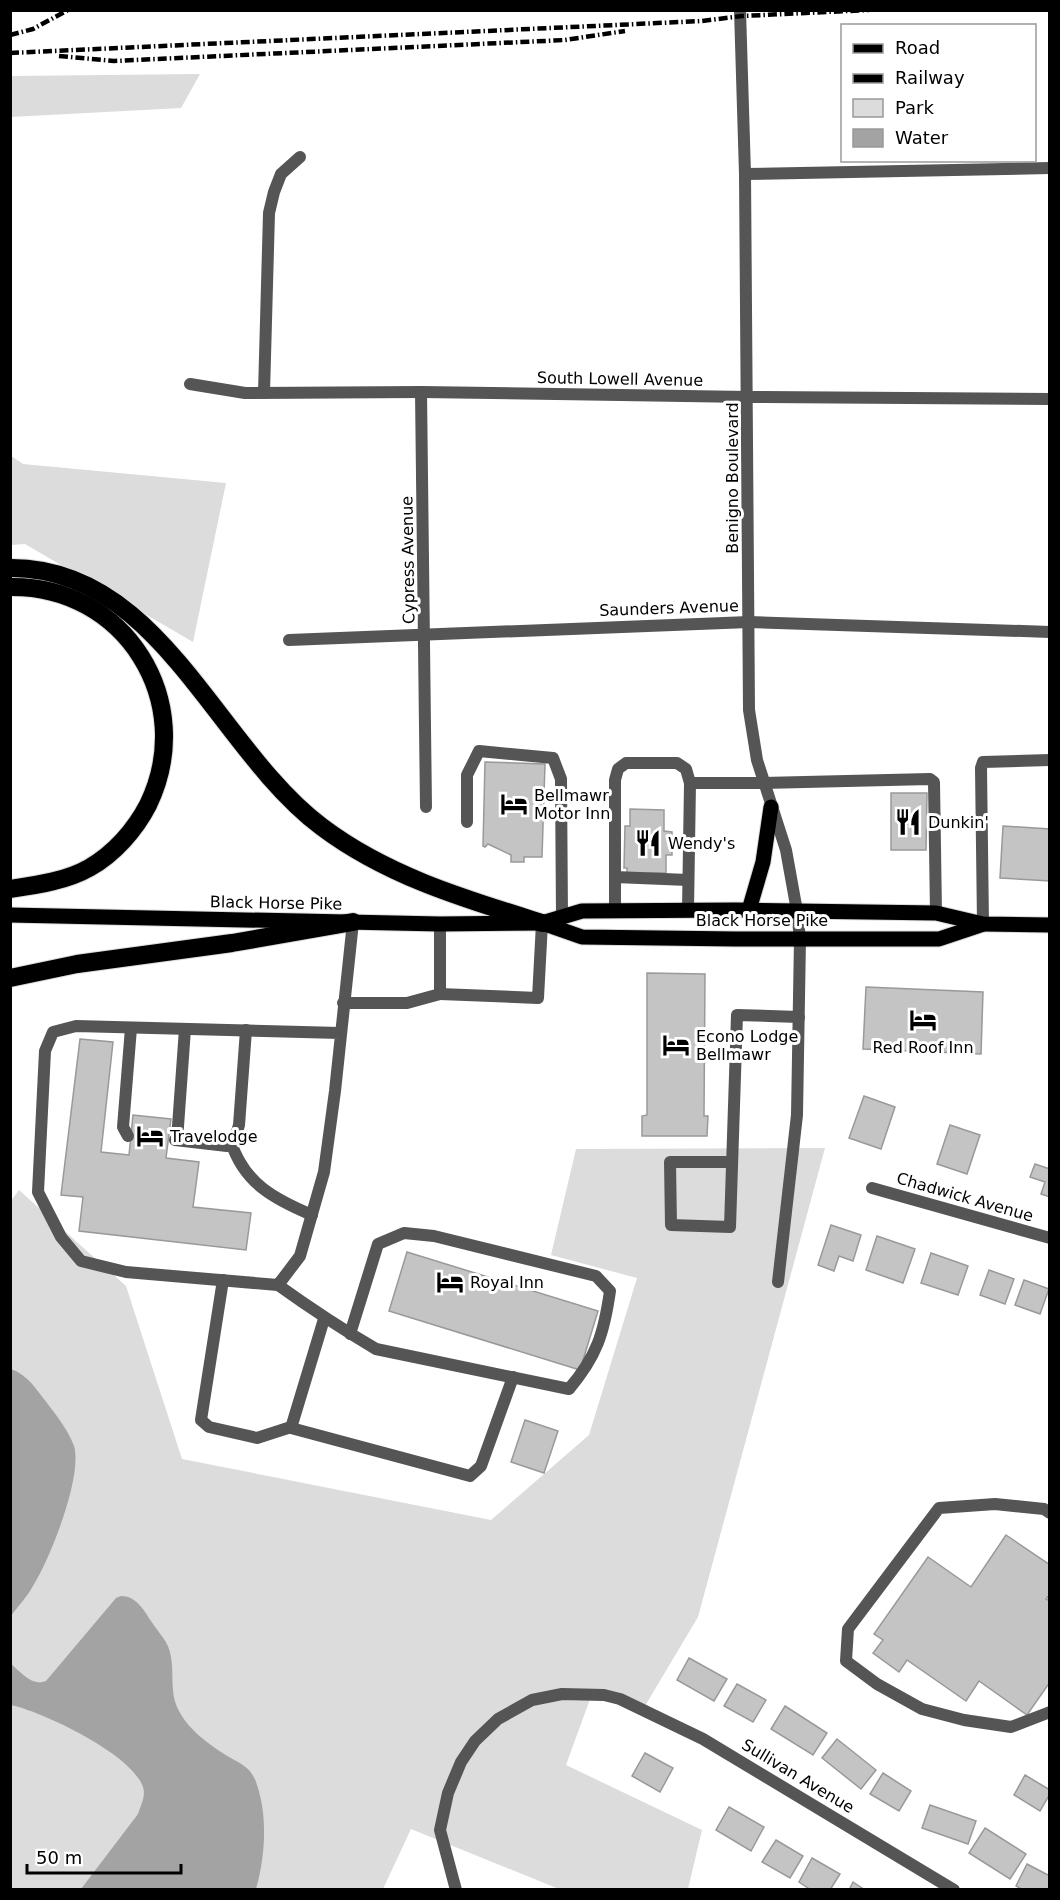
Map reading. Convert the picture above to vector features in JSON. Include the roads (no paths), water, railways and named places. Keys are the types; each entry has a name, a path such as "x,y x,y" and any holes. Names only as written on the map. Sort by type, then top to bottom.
{"highway":[{"path":"10,567 43,570 74,578 102,591 129,612 172,655 282,792 321,827 342,842 434,888 542,923"},
{"path":"10,587 58,593 75,599 112,622 129,640 153,679 161,702 164,725 161,771 147,806 131,832 112,851 81,872 44,884 10,889"},
{"path":"10,978 77,964 232,944 353,921"}],"main road":[{"path":"749,910 763,862 771,807"},
{"name":"Black Horse Pike","path":"10,915 440,924 542,923 582,911 749,910 936,913 983,924 1050,925"},
{"name":"Black Horse Pike","path":"542,923 582,937 800,939 939,939 983,924"}],"street":[{"name":"Benigno Boulevard","path":"741,10 748,397 749,710 752,738 763,783 786,850 800,939 797,1115 778,1282"},
{"path":"264,393 268,213 281,174 300,157"},
{"path":"745,174 1050,168"},
{"name":"South Lowell Avenue","path":"190,384 245,393 421,392 1050,399"},
{"name":"Cypress Avenue","path":"421,392 426,807"},
{"name":"Saunders Avenue","path":"290,640 749,621 1050,632"},
{"path":"467,822 467,775 478,751 553,758 561,779 562,916"},
{"path":"983,924 981,768 983,762 1050,760"},
{"path":"615,911 615,780 618,769 626,763 677,762 686,769 690,783 688,910"},
{"path":"690,783 930,779 934,782 936,913"},
{"path":"615,877 688,879"},
{"path":"278,1285 300,1256 324,1172 353,921"},
{"path":"343,1004 407,1003 440,994 538,998 542,923"},
{"path":"440,924 440,994"},
{"path":"731,1162 670,1162 670,1225 730,1227 737,1015 799,1017"},
{"path":"340,1033 76,1026 53,1032 45,1051 38,1192 60,1237 81,1261 126,1272 278,1285 324,1319 350,1334 376,1349 569,1389 587,1369 599,1342 607,1314 610,1291 596,1276 434,1236 404,1233 378,1244 350,1334"},
{"path":"128,1136 123,1127 131,1028"},
{"path":"185,1029 176,1140 227,1146 235,1138 239,1125 246,1030"},
{"path":"231,1142 235,1156 252,1181 283,1203 312,1215"},
{"name":"Chadwick Avenue","path":"872,1188 1050,1238"},
{"path":"223,1280 201,1420 209,1427 257,1438 291,1427 470,1476 481,1466 513,1377"},
{"path":"291,1427 324,1319"},
{"path":"1050,1513 1044,1509 995,1504 939,1508 848,1629 846,1661 877,1684 922,1710 964,1720 1011,1727 1050,1712"},
{"name":"Sullivan Avenue","path":"456,1890 440,1830 448,1793 461,1762 475,1741 498,1719 532,1700 562,1695 604,1695 620,1699 703,1738 954,1890"}],"water":[{"path":"11,1369 31,1383 58,1418 69,1434 76,1460 74,1477 56,1538 33,1586 11,1616"},
{"path":"121,1596 131,1598 139,1604 166,1642 171,1657 175,1701 186,1722 206,1741 246,1768 255,1779 264,1824 262,1864 256,1889 81,1889 138,1814 144,1790 135,1774 105,1748 64,1725 11,1705 11,1664 31,1680 46,1681 116,1598"}],"railway":[{"path":"10,35 33,29 68,10"},
{"path":"10,53 702,21 742,16 869,10"},
{"path":"59,56 114,61 565,40 625,31"}],"place":[{"name":"Bellmawr Motor Inn","path":"514,804"},
{"name":"Dunkin'","path":"908,822"},
{"name":"Wendy's","path":"648,843"},
{"name":"Red Roof Inn","path":"923,1020"},
{"name":"Econo Lodge Bellmawr","path":"676,1045"},
{"name":"Travelodge","path":"150,1136"},
{"name":"Royal Inn","path":"450,1282"}]}
